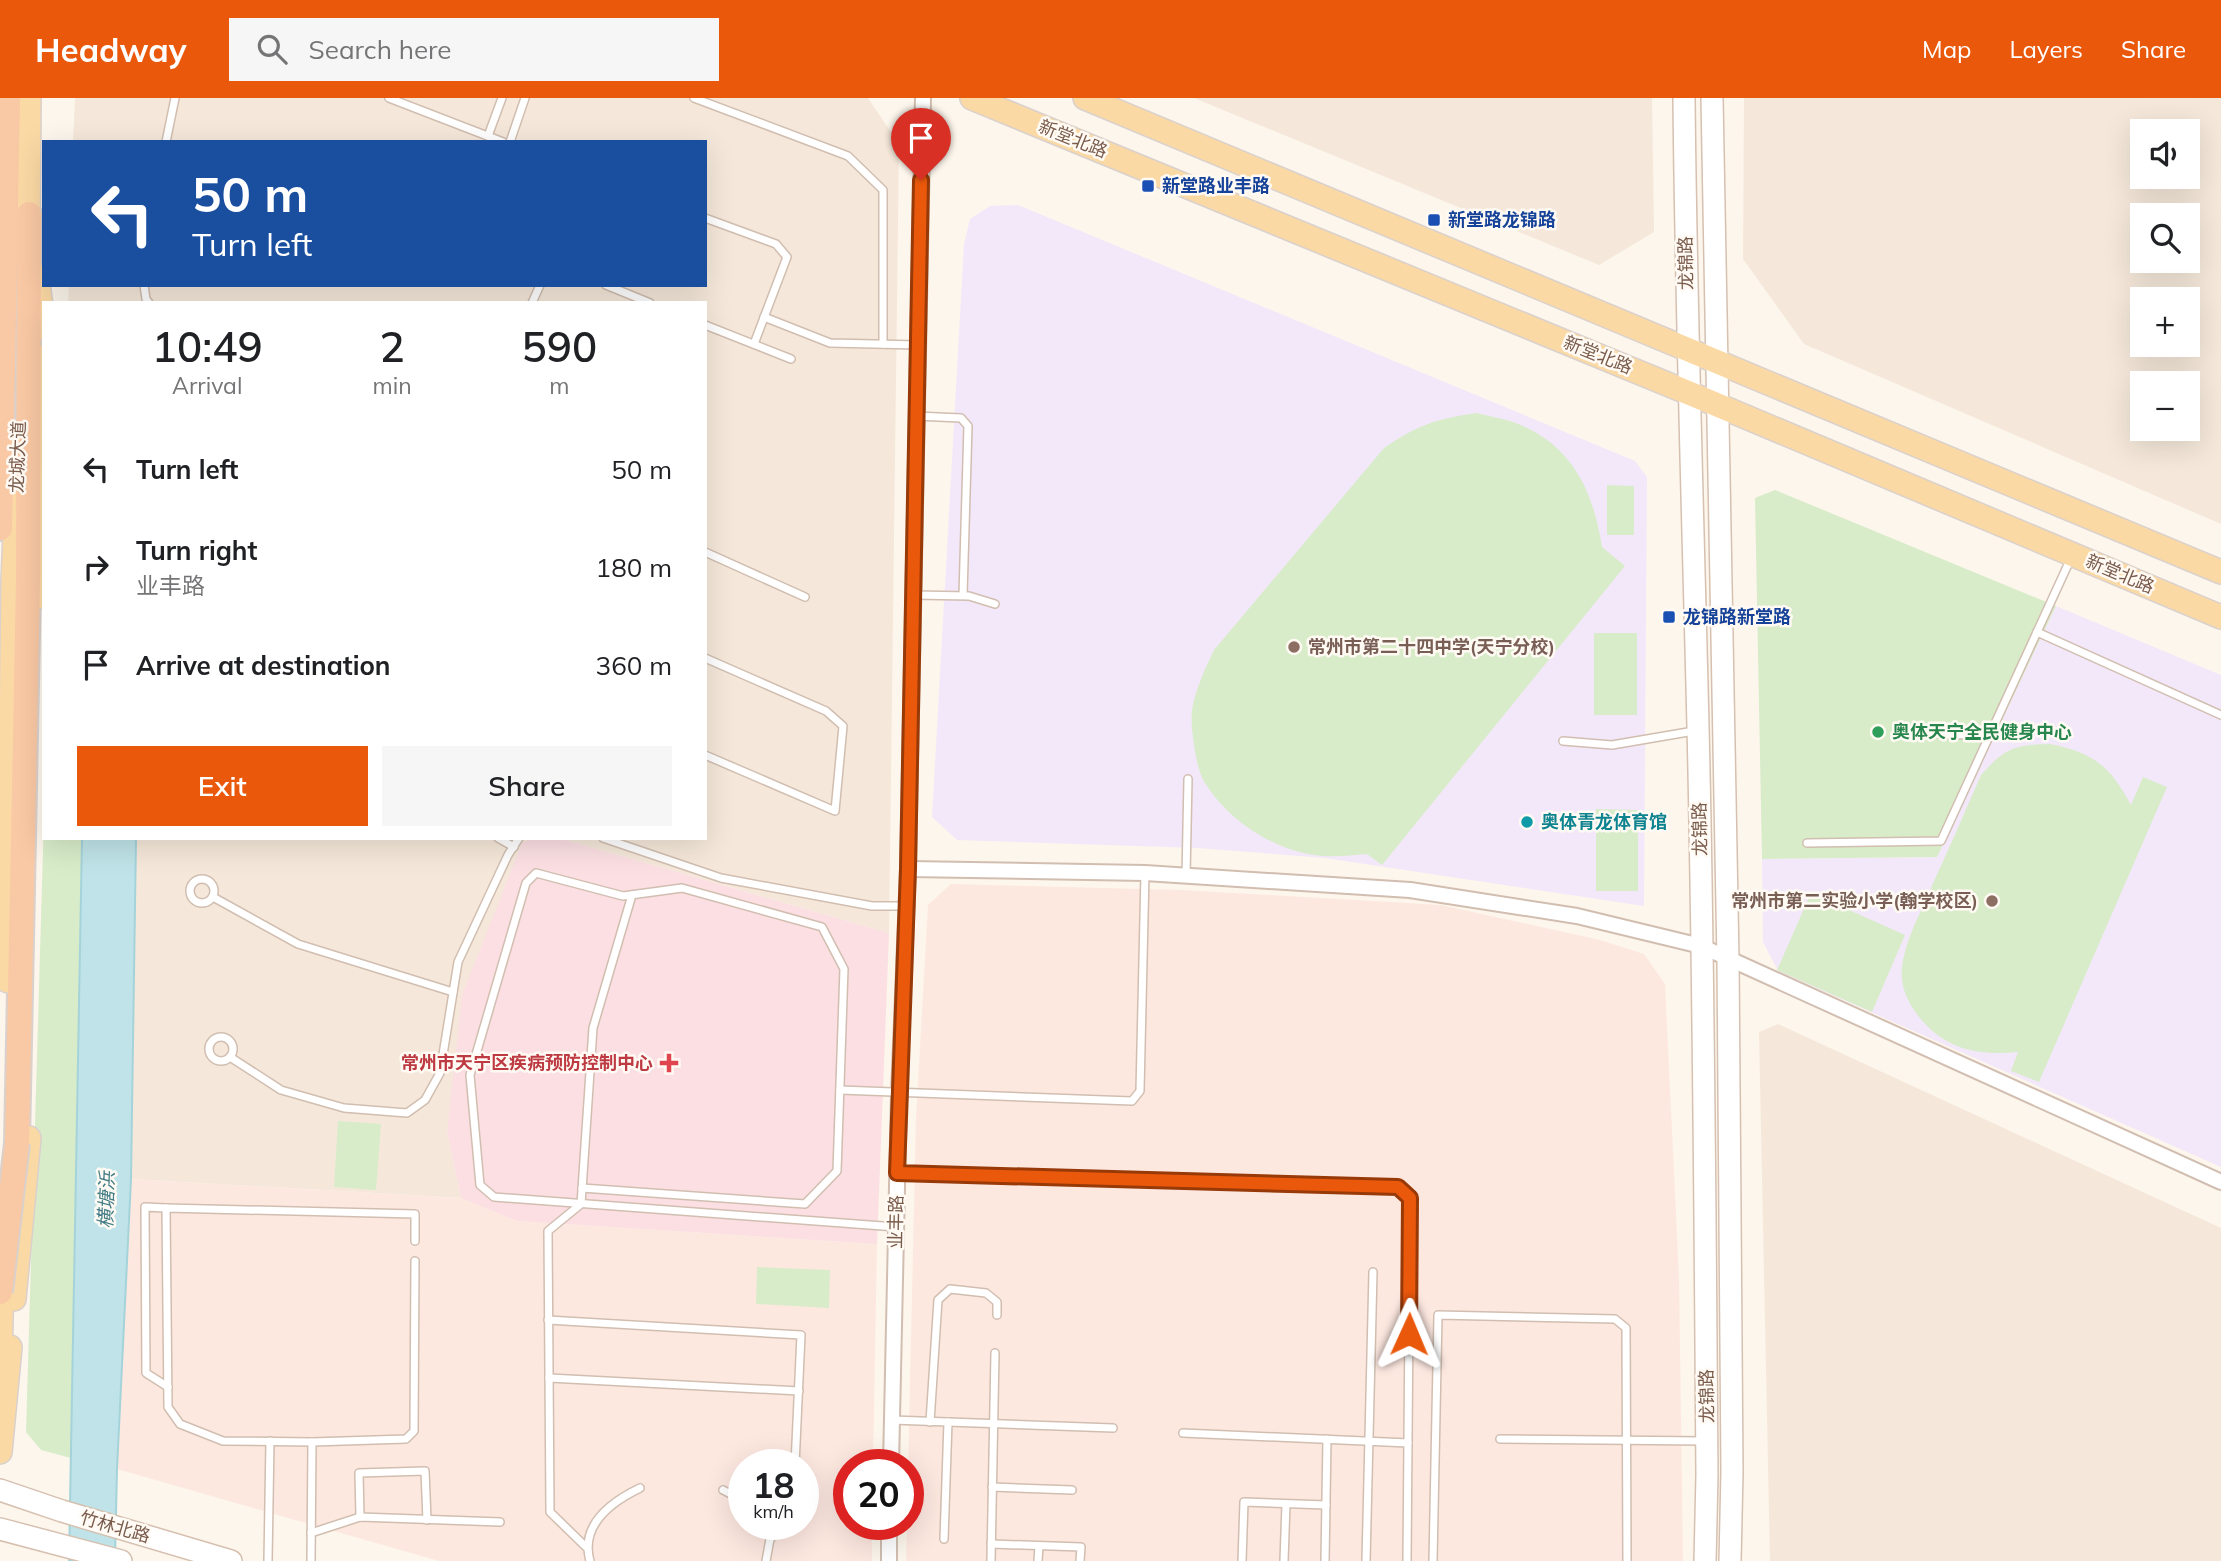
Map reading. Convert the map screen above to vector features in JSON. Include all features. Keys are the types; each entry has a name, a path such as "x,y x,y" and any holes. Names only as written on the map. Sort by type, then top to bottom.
{"highway":[{"path":"0,528 8,98"},
{"path":"0,1292 17,1143 28,583 29,214"}],"main road":[{"name":"龙城大道","path":"0,1362 6,1139 13,581 29,214 29,98"},
{"name":"新堂北路","path":"972,98 1717,404 2221,617"},
{"path":"1085,98 2221,572"},
{"name":"龙锦路","path":"1684,98 1702,946 1707,1441 1705,1561"},
{"name":"龙锦路","path":"1712,98 1728,960 1732,1458 1730,1561"},
{"path":"29,214 42,313"},
{"path":"0,1452 29,1141 42,462"},
{"name":"竹林北路","path":"0,1490 232,1561"},
{"name":"竹林北路","path":"0,1529 121,1561"}],"street":[{"name":"业丰路","path":"891,1449 899,1094 908,869 923,98"},
{"path":"908,869 1144,873 1410,890 1577,916 1702,946 2221,1182"},
{"path":"889,1561 890,1540"}],"lane":[{"path":"166,140 175,98"},
{"path":"389,98 498,140"},
{"path":"488,136 502,98"},
{"path":"511,140 525,98"},
{"path":"694,98 848,156 883,190 883,344"},
{"path":"707,219 776,244 787,257 754,344"},
{"path":"611,287 645,301"},
{"path":"764,317 830,343 918,345"},
{"path":"707,326 791,359"},
{"path":"916,416 961,418 968,426 963,596"},
{"path":"707,553 805,597"},
{"path":"1807,843 1941,841 2073,554"},
{"path":"913,595 963,596 995,604"},
{"path":"2037,632 2221,715"},
{"path":"707,658 826,711 843,726 835,811 707,756"},
{"path":"1563,741 1612,746 1698,731"},
{"path":"1919,733 1989,736"},
{"path":"1186,876 1188,779"},
{"path":"502,840 514,847"},
{"path":"230,1057 281,1090 344,1108 407,1113 425,1100 440,1073 458,962 518,840"},
{"path":"609,840 721,878 872,906 906,906"},
{"path":"582,1188 805,1204 837,1171 844,969 822,927 682,888 623,896 536,873 526,884 470,1074 480,1185 494,1197 896,1227"},
{"path":"840,1090 1132,1101 1140,1091 1144,873"},
{"path":"590,1561 586,1547 550,1512 548,1231 581,1204 593,1028 632,895"},
{"path":"213,897 298,944 453,992"},
{"path":"897,1173 1398,1187 1410,1198 1407,1561"},
{"path":"168,1387 146,1373 145,1207 415,1214 415,1241"},
{"path":"166,1208 169,1407 180,1424 223,1441 406,1439 414,1431 415,1261"},
{"path":"1366,1561 1373,1272"},
{"path":"930,1422 938,1300 950,1289 986,1293 997,1302 997,1315"},
{"path":"1433,1561 1438,1315 1615,1319 1626,1328 1627,1561"},
{"path":"548,1320 801,1335 796,1449"},
{"path":"991,1561 995,1353"},
{"path":"549,1378 799,1391"},
{"path":"892,1420 1113,1428"},
{"path":"944,1539 948,1422"},
{"path":"1183,1433 1408,1443"},
{"path":"1325,1561 1327,1439"},
{"path":"1500,1439 1707,1441"},
{"path":"268,1561 270,1441"},
{"path":"311,1561 313,1442"},
{"path":"360,1517 359,1473 425,1471 427,1520"},
{"path":"992,1487 1072,1490"},
{"path":"586,1547 596,1521 616,1499 640,1488"},
{"path":"723,1490 728,1493"},
{"path":"1242,1561 1244,1502 1326,1505"},
{"path":"1284,1561 1286,1504"},
{"path":"311,1533 360,1517 500,1522"},
{"path":"766,1561 770,1540"},
{"path":"991,1544 1081,1546 1080,1561"},
{"path":"1038,1561 1039,1546"}],"shaded area":[{"path":"75,98 868,98 899,144 889,933 566,840 707,840 707,301 68,301 69,287 707,287 707,140 73,140"},
{"path":"1194,98 1652,98 1654,232 1599,265"},
{"path":"1744,98 2221,98 2221,524 1804,344 1743,259"},
{"name":"常州市第二十四中学(天宁分校)","path":"1018,205 1635,461 1647,477 1644,906 1325,858 1197,848 957,840 932,817 964,244 970,219 990,206"},
{"name":"常州市第二实验小学(翰学校区)","path":"2056,606 2221,675 2221,1167 1778,971 1763,942 1762,859 1937,857"},
{"path":"136,840 529,840 522,844 447,1131 461,1198 131,1179"},
{"name":"常州市天宁区疾病预防控制中心","path":"529,840 566,840 889,933 877,1244 517,1221 461,1198 447,1131 462,995 522,843"},
{"path":"951,884 1182,890 1441,905 1600,940 1644,954 1665,984 1679,1276 1683,1561 906,1561 906,1540 924,1540 924,1449 909,1449 916,1118 928,905"},
{"path":"1778,1024 2221,1228 2221,1561 1770,1561 1759,1032"},
{"path":"131,1179 461,1198 517,1221 877,1244 873,1449 833,1449 833,1540 872,1540 872,1561 439,1561 117,1469"}],"green space":[{"path":"1476,413 1513,422 1533,431 1564,455 1585,487 1602,547 1625,566 1382,865 1367,854 1315,855 1293,850 1263,837 1249,829 1225,808 1205,783 1199,768 1194,748 1192,710 1195,695 1214,650 1384,448 1427,424"},
{"path":"1607,485 1634,486 1634,535 1607,535"},
{"name":"奥体天宁全民健身中心","path":"1775,490 2056,606 1937,857 1762,859 1755,498"},
{"path":"1594,633 1637,633 1637,715 1594,715"},
{"path":"2050,744 2078,752 2099,763 2116,780 2131,805 2143,777 2167,787 2039,1082 2011,1071 2018,1052 1970,1050 1949,1042 1929,1028 1905,993 1902,967 1913,929 1981,775 2011,750 2027,745"},
{"path":"1596,809 1638,810 1638,891 1596,891"},
{"path":"43,840 82,840 71,1458 41,1450 26,1432"},
{"path":"1811,893 1905,935 1872,1012 1777,970"},
{"path":"338,1121 381,1124 376,1190 334,1187"},
{"path":"757,1267 830,1270 829,1308 756,1304"}],"water":[{"name":"横塘浜","path":"82,840 136,840 131,1179 115,1561 69,1561"}],"place":[{"name":"新堂路业丰路","path":"1148,186"},
{"name":"新堂路龙锦路","path":"1434,220"},
{"name":"龙锦路新堂路","path":"1669,617"},
{"name":"常州市第二十四中学(天宁分校)","path":"1294,647"},
{"name":"奥体天宁全民健身中心","path":"1878,732"},
{"name":"奥体青龙体育馆","path":"1527,822"},
{"name":"常州市第二实验小学(翰学校区)","path":"1992,901"},
{"name":"常州市天宁区疾病预防控制中心","path":"669,1063"}],"route":[{"path":"921,180 908,869 897,1173 1398,1187 1410,1198 1409,1334"}]}
